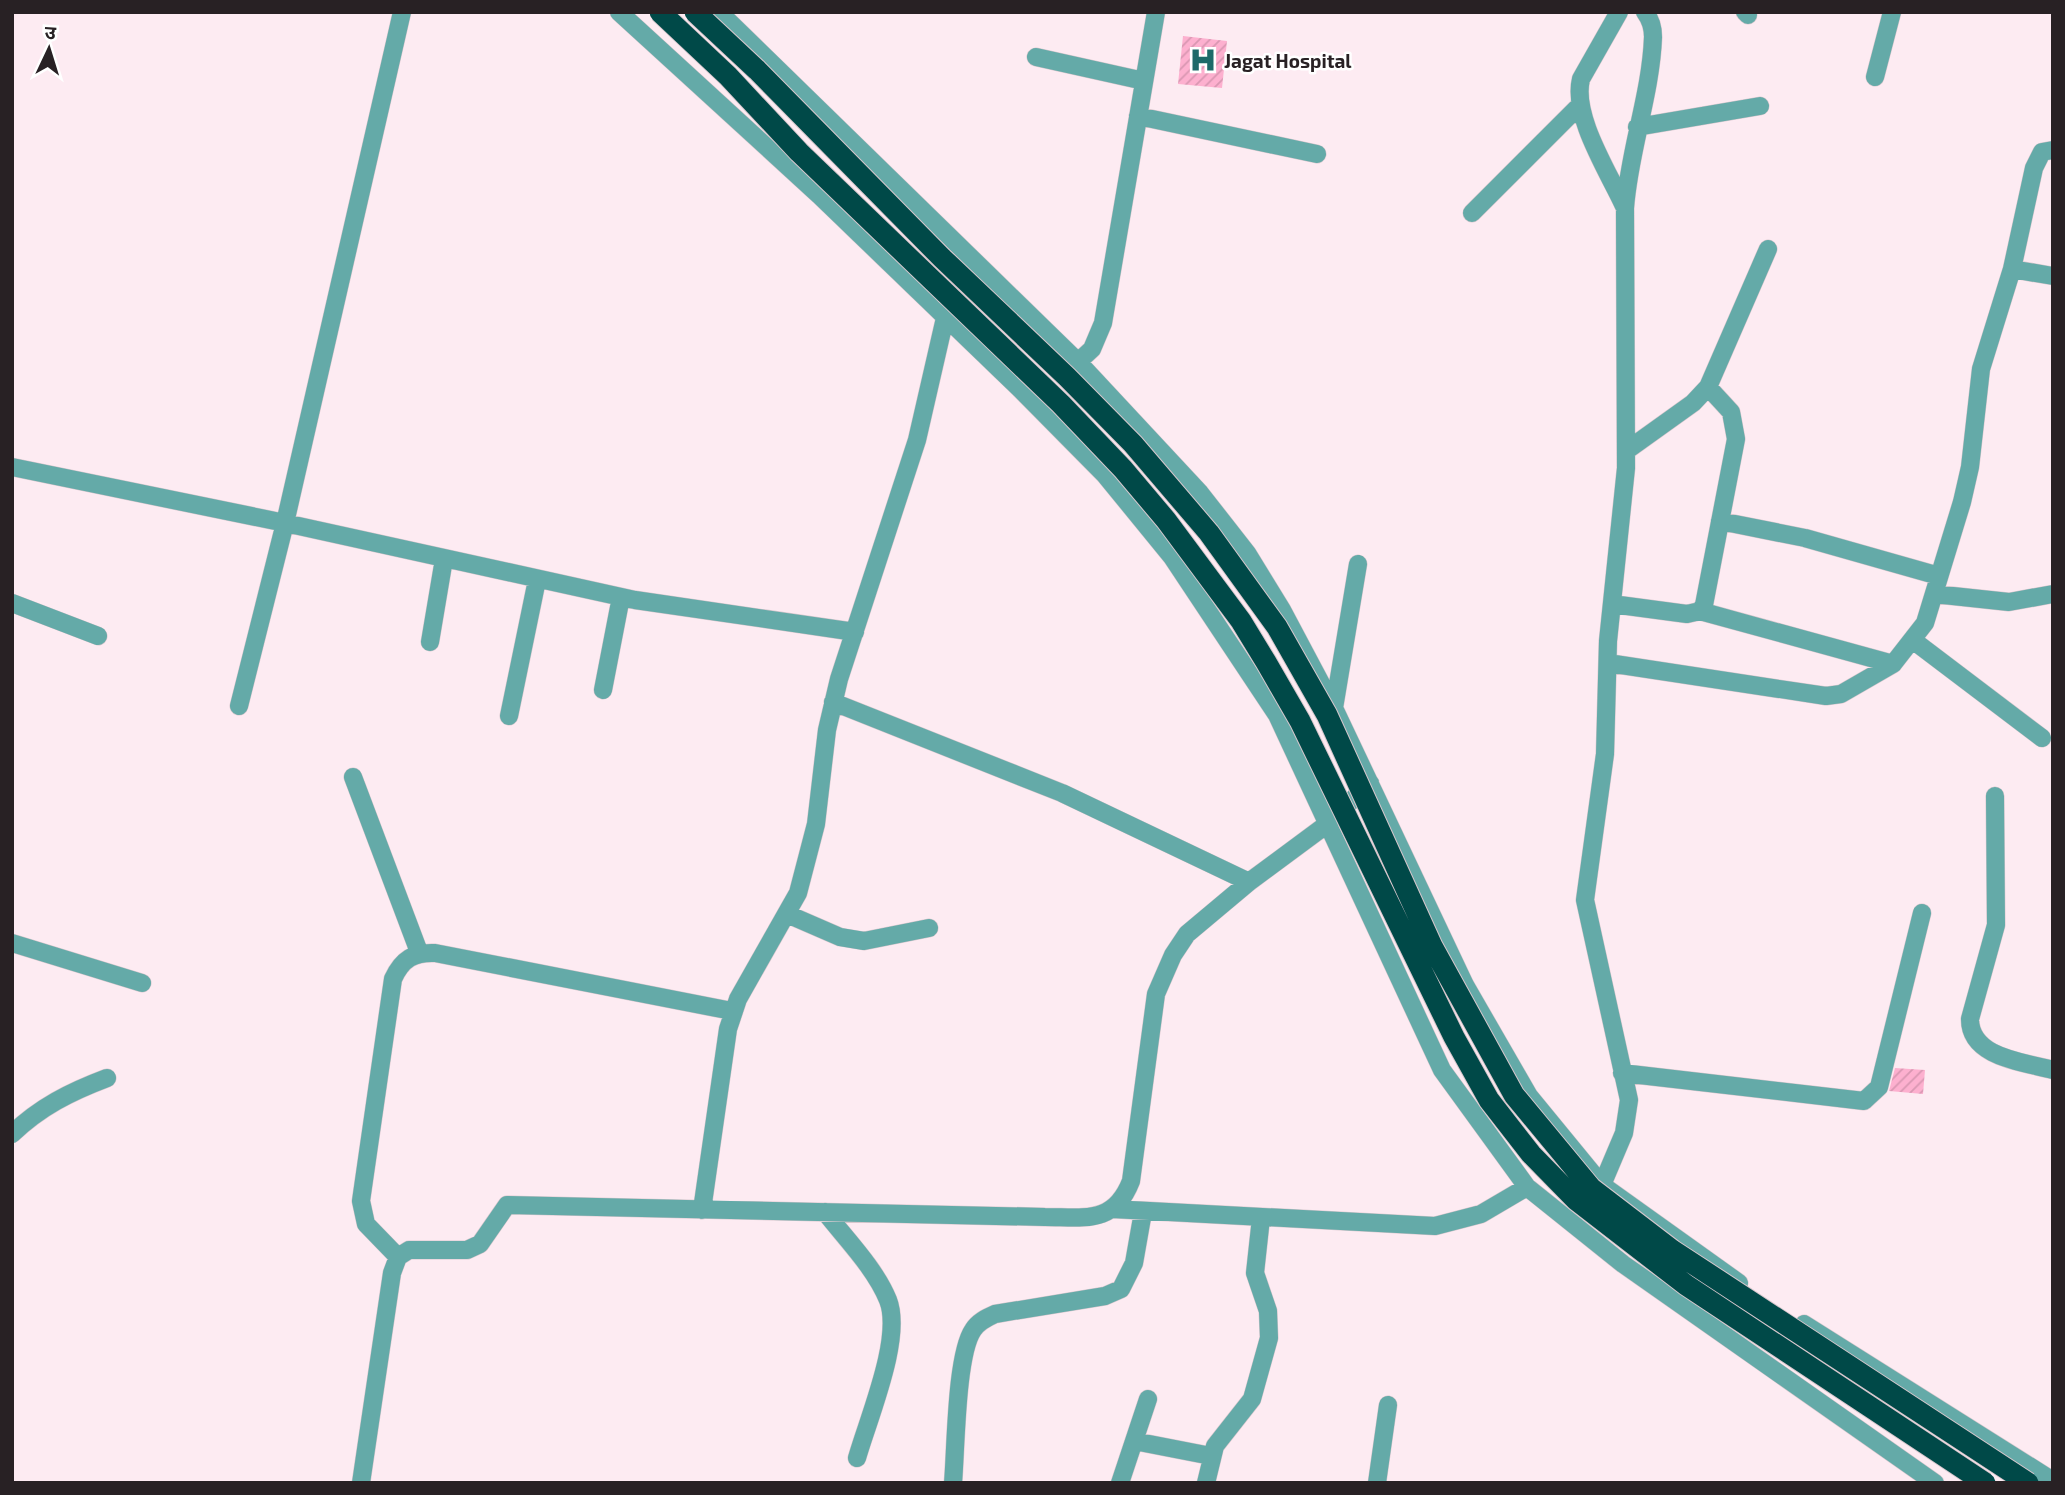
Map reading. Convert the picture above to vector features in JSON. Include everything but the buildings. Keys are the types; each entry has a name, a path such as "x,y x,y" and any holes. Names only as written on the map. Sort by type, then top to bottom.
{"highway":[{"path":"660,12 728,76 799,152 1061,404 1123,469 1166,520 1241,621 1300,721 1454,1037 1489,1100 1531,1154 1576,1200 1686,1284 1986,1483"},
{"path":"695,12 757,70 942,258 1067,376 1133,444 1209,533 1277,627 1327,715 1432,946 1514,1095 1591,1188 1672,1250 2028,1483"}],"street":[{"path":"239,706 285,523 402,12"},
{"path":"620,12 819,195 1105,475 1171,557 1277,715 1442,1070 1527,1187 1623,1265 1936,1483"},
{"path":"719,12 1078,362 1200,493 1247,553 1282,610 1334,708 1478,1007 1529,1096 1602,1185 1753,1292 2053,1480"},
{"path":"1078,362 1092,349 1103,323 1156,12"},
{"path":"1619,12 1581,79 1579,106 1625,208"},
{"path":"1602,1185 1628,1116 1629,1100 1585,900 1605,754 1608,641 1626,451 1625,208 1653,35 1651,20 1645,12"},
{"path":"1875,77 1892,12"},
{"path":"1036,57 1144,81"},
{"path":"1472,213 1579,106"},
{"path":"1637,127 1760,106"},
{"path":"1138,116 1317,154"},
{"path":"1608,663 1826,696 1841,694 1893,664 1914,641 1925,623 1970,467 1981,369 2012,269 2034,167 2042,152 2053,150"},
{"path":"1626,451 1693,403 1708,387 1768,248"},
{"path":"2012,269 2053,276"},
{"path":"702,1210 732,1011 798,893 811,846 833,702 917,440 946,318"},
{"path":"1700,611 1704,605 1736,439 1731,412 1708,387"},
{"path":"12,467 285,523 621,597 855,632"},
{"path":"1720,521 1827,543 1939,576"},
{"path":"430,642 444,559"},
{"path":"1334,708 1358,564"},
{"path":"509,716 537,580"},
{"path":"1934,594 2009,602 2053,594"},
{"path":"603,690 621,597"},
{"path":"12,603 98,636"},
{"path":"1612,607 1687,614 1700,611 1893,664"},
{"path":"1914,641 2042,738"},
{"path":"833,702 1073,798 1249,882"},
{"path":"353,777 419,952"},
{"path":"361,1483 392,1273 398,1257 409,1250 467,1250 480,1244 507,1205 1097,1217 1112,1209 1125,1198 1131,1181 1156,993 1162,975 1187,934 1249,882 1326,825 1370,783"},
{"path":"1995,796 1996,925 1970,1019 1970,1030 1973,1039 1998,1055 2053,1070"},
{"path":"1622,1073 1864,1101 1879,1087 1922,913"},
{"path":"787,914 840,937 864,941 929,928"},
{"path":"12,943 142,983"},
{"path":"398,1257 366,1224 362,1201 393,979 398,967 419,952 569,978 732,1011"},
{"path":"12,1134 31,1116 62,1096 107,1078"},
{"path":"1112,1209 1435,1226 1480,1214 1527,1187"},
{"path":"825,1212 881,1286 892,1314 890,1345 857,1458"},
{"path":"953,1483 964,1354 971,1332 979,1322 995,1314 1105,1296 1121,1289 1134,1264 1143,1212"},
{"path":"1206,1483 1215,1446 1252,1399 1269,1338 1268,1311 1255,1273 1261,1218"},
{"path":"1120,1483 1148,1399"},
{"path":"1377,1483 1388,1405"},
{"path":"1134,1441 1211,1456"}],"place":[{"name":"Jagat Hospital","path":"1203,60"}]}
